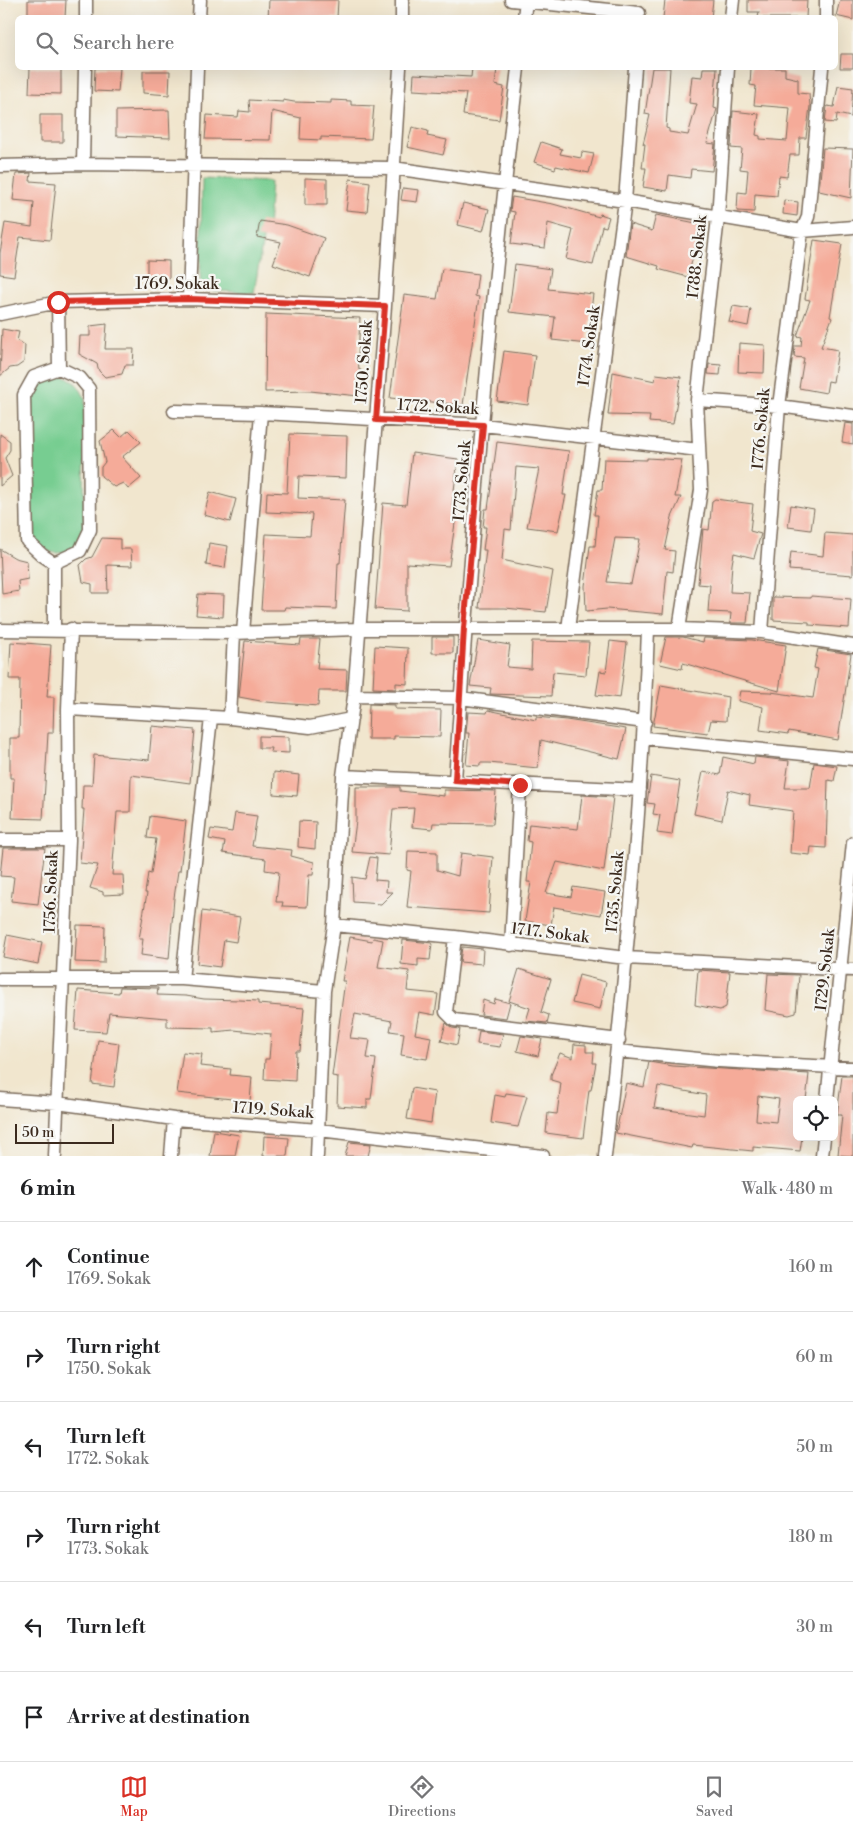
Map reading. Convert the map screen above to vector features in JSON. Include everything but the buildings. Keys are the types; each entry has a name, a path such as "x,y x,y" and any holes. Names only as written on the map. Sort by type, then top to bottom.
{"street":[{"path":"86,0 86,15"},
{"path":"199,15 200,0"},
{"path":"402,0 402,15"},
{"path":"511,0 639,10"},
{"path":"731,15 732,0"},
{"path":"826,0 826,15"},
{"path":"524,15 526,1"},
{"path":"83,164 85,70"},
{"path":"189,299 192,166 197,70"},
{"name":"1750. Sokak","path":"317,1156 324,991 334,925 343,776 354,696 385,306 400,70"},
{"name":"1773. Sokak","path":"455,780 464,628 483,425 490,316 518,70"},
{"name":"1774. Sokak","path":"568,629 625,201 635,70"},
{"name":"1788. Sokak","path":"679,629 701,490 697,400 718,218 728,70"},
{"name":"1776. Sokak","path":"762,632 779,406 802,231 808,217 822,70"},
{"path":"0,166 83,164 393,168 504,186 625,201 802,231 853,227"},
{"name":"1769. Sokak","path":"0,314 58,302 189,299 385,306"},
{"path":"58,302 59,368"},
{"path":"59,368 80,378 89,389 90,530 80,550 54,562 42,555 27,541 24,394 34,377 59,368"},
{"path":"697,400 779,406 853,416"},
{"name":"1772. Sokak","path":"174,411 261,413 483,425 699,450"},
{"path":"230,718 261,413"},
{"path":"54,562 54,629"},
{"path":"0,630 71,629 238,633 464,628 679,629 762,632 853,646"},
{"name":"1756. Sokak","path":"55,1156 69,840 68,709 71,629"},
{"name":"1735. Sokak","path":"605,1156 618,1045 640,790 645,722 648,630"},
{"path":"354,696 460,698 645,722"},
{"path":"68,709 108,709 310,726 351,719"},
{"path":"182,979 211,718"},
{"path":"644,738 853,759"},
{"path":"343,776 640,790"},
{"path":"511,945 520,785"},
{"path":"0,840 69,840"},
{"name":"1729. Sokak","path":"827,1096 847,970 853,843"},
{"name":"1717. Sokak","path":"334,925 456,937 626,958 847,970"},
{"path":"456,937 446,1012 454,1020 719,1061 853,1068"},
{"path":"0,979 182,979 324,991"},
{"name":"1719. Sokak","path":"0,1099 174,1118 319,1130 492,1153 543,1156"},
{"path":"171,1156 174,1118"},
{"path":"822,1156 824,1141"}],"green space":[{"path":"202,178 271,181 268,230 264,233 254,293 200,290"},
{"path":"61,376 70,379 76,384 85,398 84,531 78,546 64,552 54,553 44,549 32,540 30,396 41,381"}],"route":[{"path":"58,302 189,299 385,306 376,420 483,425 464,628 455,780 520,785"}]}
